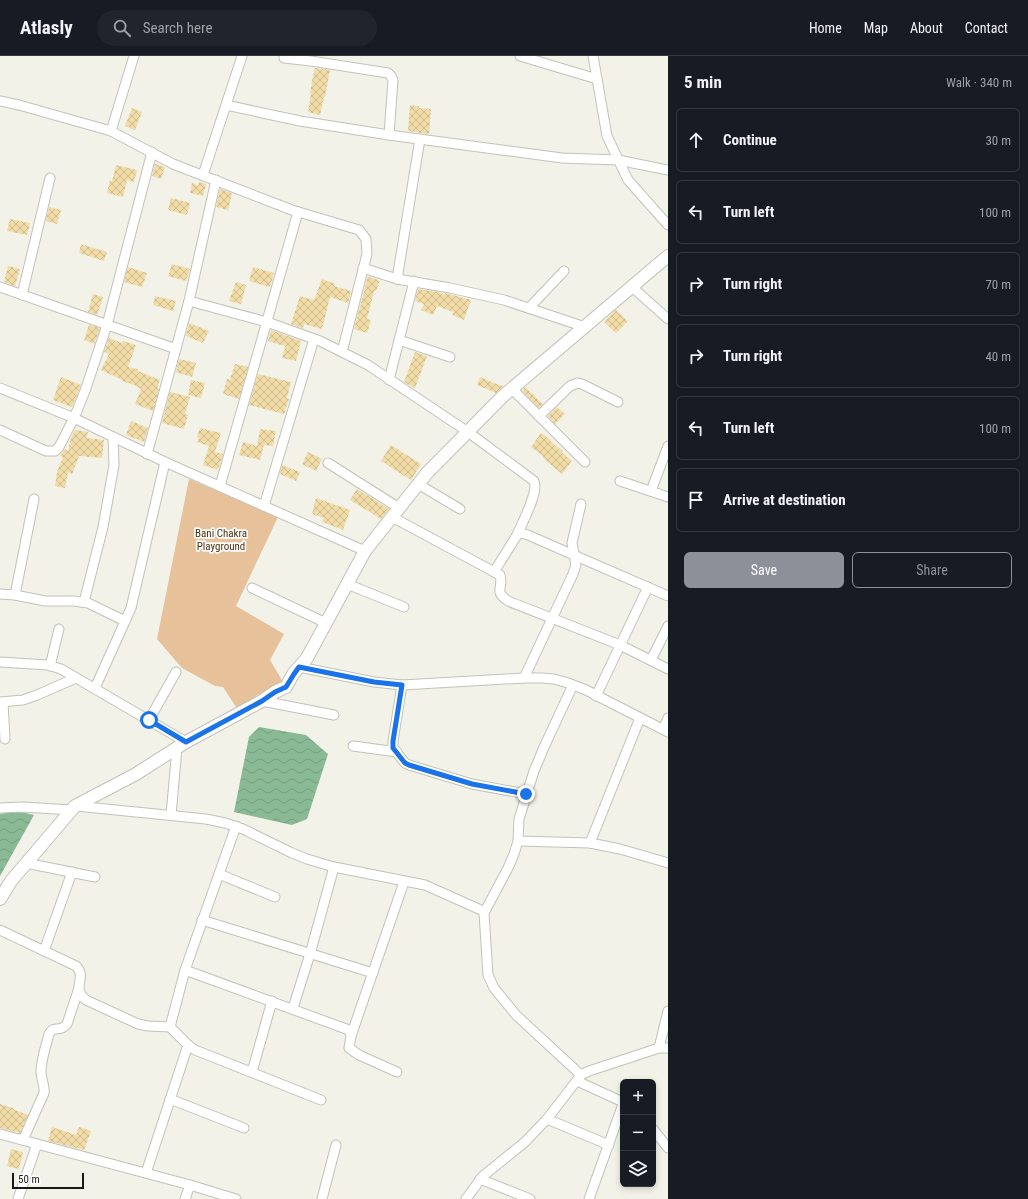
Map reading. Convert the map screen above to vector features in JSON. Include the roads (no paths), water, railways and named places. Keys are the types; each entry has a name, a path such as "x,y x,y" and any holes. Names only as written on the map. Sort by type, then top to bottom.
{"street":[{"path":"111,131 134,56"},
{"path":"202,175 242,56"},
{"path":"520,56 597,78"},
{"path":"593,56 607,136 628,180 668,225"},
{"path":"284,58 311,58 388,73 393,80 389,134"},
{"path":"0,101 111,131 173,164 298,212 359,230 366,239 367,254 342,352"},
{"path":"226,105 300,121 562,158 618,160 668,170"},
{"path":"398,279 420,138"},
{"path":"0,430 46,451 55,451 59,446 74,418 85,391 107,325 152,152"},
{"path":"22,295 50,178"},
{"path":"147,454 189,301 216,180"},
{"path":"220,486 298,212"},
{"path":"0,899 11,881 72,808 136,774 182,745 286,687 299,667 307,658 365,551 427,473 512,389 668,256"},
{"path":"363,268 398,279 450,288 504,300 585,327"},
{"path":"529,308 564,271"},
{"path":"390,380 414,281"},
{"path":"0,287 176,349"},
{"path":"632,287 668,319"},
{"path":"189,301 267,322 314,339 368,365 468,432 534,481 536,485 534,495 517,535 494,572"},
{"path":"264,506 314,339"},
{"path":"399,340 450,357"},
{"path":"539,416 570,386 578,383 618,402"},
{"path":"0,388 74,418 147,454 365,551"},
{"path":"512,389 586,462"},
{"path":"84,602 103,527 114,465 113,437"},
{"path":"651,492 668,446"},
{"path":"94,688 130,608 165,462"},
{"path":"328,463 395,513 500,575 502,580 500,586 502,597 508,601 620,645 668,669"},
{"path":"620,481 668,497"},
{"path":"418,484 460,509"},
{"path":"15,595 34,499"},
{"path":"524,678 576,565 576,556 572,543 582,504"},
{"path":"517,535 522,533 528,535 668,596"},
{"path":"347,584 404,607"},
{"path":"596,696 648,587"},
{"path":"252,588 326,623"},
{"path":"0,594 15,595 45,601 84,602 125,621"},
{"path":"651,660 668,626"},
{"path":"50,666 58,629"},
{"path":"0,662 28,663 61,669 149,720 182,745"},
{"path":"299,667 374,682 402,685 524,678 554,679 573,685 665,731 668,718"},
{"path":"149,720 176,672"},
{"path":"5,739 1,702 23,700 76,678"},
{"path":"402,685 393,748 405,763 472,784 526,794"},
{"path":"573,685 539,758 526,794 519,819 518,841 508,868 484,914 488,975 494,988 516,1015 579,1078 620,1101"},
{"path":"262,701 334,716"},
{"path":"590,843 640,718"},
{"path":"171,815 182,745"},
{"path":"354,746 397,752"},
{"path":"0,808 72,808 171,815 226,823 243,829 292,853 334,867 425,886 481,910 484,914"},
{"path":"170,1027 185,970 236,826"},
{"path":"518,841 590,843 620,849 668,863"},
{"path":"26,863 95,878"},
{"path":"293,1008 310,954 334,867"},
{"path":"44,951 72,872"},
{"path":"219,874 275,897"},
{"path":"351,1036 404,882"},
{"path":"202,920 373,973"},
{"path":"0,930 76,966 80,969 81,976 79,988 67,1024 62,1028 51,1030 49,1034 41,1074 45,1087 44,1093 23,1140"},
{"path":"185,970 350,1030 350,1048 354,1052 397,1072"},
{"path":"79,988 80,995 86,1000 138,1024 170,1027 195,1050 321,1100"},
{"path":"252,1072 272,1001"},
{"path":"466,1199 483,1176 525,1142 547,1119 579,1078 589,1071 663,1048 668,1011"},
{"path":"146,1173 188,1045"},
{"path":"170,1099 244,1128"},
{"path":"589,1199 620,1112"},
{"path":"547,1119 609,1145"},
{"path":"656,1133 668,1148"},
{"path":"0,1134 190,1185 236,1199"},
{"path":"18,1199 37,1144"},
{"path":"322,1199 336,1145"},
{"path":"480,1179 530,1199"},
{"path":"184,1199 190,1185"}],"water":[{"path":"259,727 306,735 328,754 307,819 292,825 234,812 249,737"},
{"path":"17,811 34,815 0,876 0,814"}],"park label":[{"name":"Bani Chakra Playground","path":"221,539"}]}
